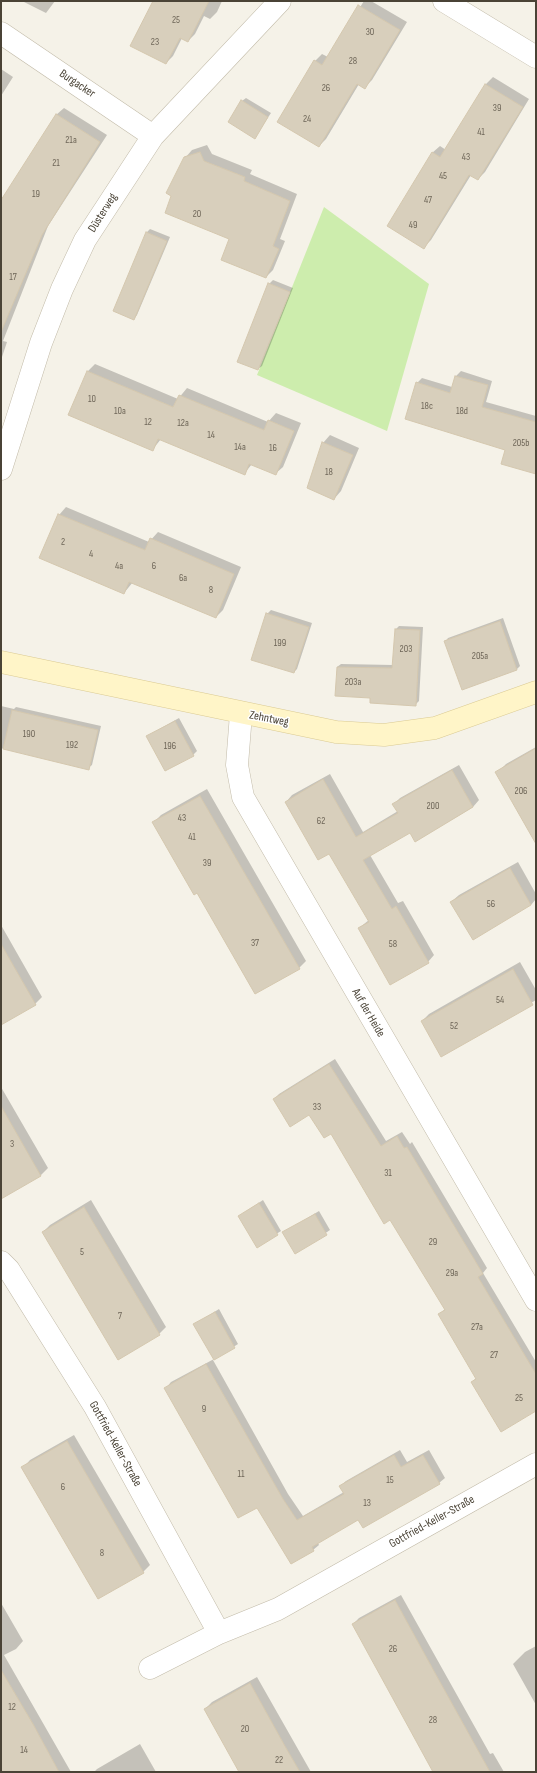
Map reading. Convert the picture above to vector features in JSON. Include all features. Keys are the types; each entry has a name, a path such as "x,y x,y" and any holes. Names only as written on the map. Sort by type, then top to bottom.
{"street":[{"name":"Düsterweg","path":"1,469 41,342 62,289 85,240 153,136 280,1"},
{"path":"444,1 536,57"},
{"name":"Burgacker","path":"1,33 153,136"},
{"name":"Zehntweg","path":"1,662 241,714 336,732 384,735 435,728 536,692"},
{"name":"Auf der Heide","path":"241,714 237,765 243,797 536,1300"},
{"name":"Gottfried-Keller-Straße","path":"1,1262 9,1270 95,1407 219,1633"},
{"name":"Gottfried-Keller-Straße","path":"150,1668 219,1633 278,1609 536,1464"}],"green space":[{"path":"324,207 429,284 387,431 257,375"}],"building":[{"path":"153,1 209,1 188,42 180,38 166,64 130,46"},
{"path":"358,5 400,30 365,89 357,84 319,147 277,122 314,60 322,65"},
{"path":"485,84 523,107 478,180 469,175 424,249 387,226 432,152 440,157"},
{"path":"241,100 268,117 255,139 228,122"},
{"path":"56,114 100,142 42,235 1,332 1,200"},
{"path":"200,152 204,161 245,177 244,181 290,201 273,246 279,249 266,278 221,260 229,239 165,213 171,196 166,193 184,157"},
{"path":"146,232 167,241 134,320 113,311"},
{"path":"268,283 290,292 258,370 237,362"},
{"path":"87,371 173,407 179,395 264,430 268,420 294,431 276,475 249,464 245,475 158,439 153,451 68,415"},
{"path":"455,376 488,385 482,407 536,422 536,474 501,464 505,450 405,419 416,382 450,393"},
{"path":"322,442 353,455 334,500 307,488"},
{"path":"58,514 145,550 150,538 234,574 216,618 129,582 124,594 39,558"},
{"path":"266,613 309,627 294,673 251,660"},
{"path":"500,621 517,670 462,690 444,641"},
{"path":"395,629 420,630 416,706 370,703 370,698 335,696 337,667 392,668"},
{"path":"12,710 98,730 89,770 3,749"},
{"path":"175,721 194,756 165,771 146,736"},
{"path":"536,748 536,844 495,772"},
{"path":"452,770 473,807 415,842 410,833 363,860 392,909 396,906 429,963 390,985 358,928 369,922 329,854 318,860 285,802 323,779 356,837 398,813 392,804"},
{"path":"200,796 300,969 255,994 197,893 194,895 152,822"},
{"path":"510,868 531,905 473,940 450,902"},
{"path":"1,944 36,1005 1,1025"},
{"path":"513,969 533,1005 441,1057 421,1021"},
{"path":"329,1064 381,1146 397,1136 404,1148 407,1147 483,1274 478,1277 536,1374 536,1411 501,1432 471,1382 476,1379 438,1314 445,1310 390,1220 384,1224 331,1134 324,1138 309,1115 290,1127 273,1099"},
{"path":"1,1106 41,1176 1,1199"},
{"path":"259,1203 278,1235 257,1248 238,1216"},
{"path":"84,1207 160,1335 118,1360 42,1232"},
{"path":"315,1214 327,1235 295,1254 282,1232"},
{"path":"215,1312 235,1348 214,1360 193,1324"},
{"path":"206,1364 283,1499 297,1520 344,1494 339,1486 394,1455 401,1467 423,1455 440,1484 363,1528 358,1520 312,1547 314,1551 291,1564 257,1508 238,1518 164,1388"},
{"path":"67,1441 144,1573 98,1599 21,1467"},
{"path":"395,1600 490,1772 433,1772 352,1624"},
{"path":"1,1670 33,1724 59,1772 1,1772"},
{"path":"250,1683 300,1772 239,1772 204,1709"}]}
